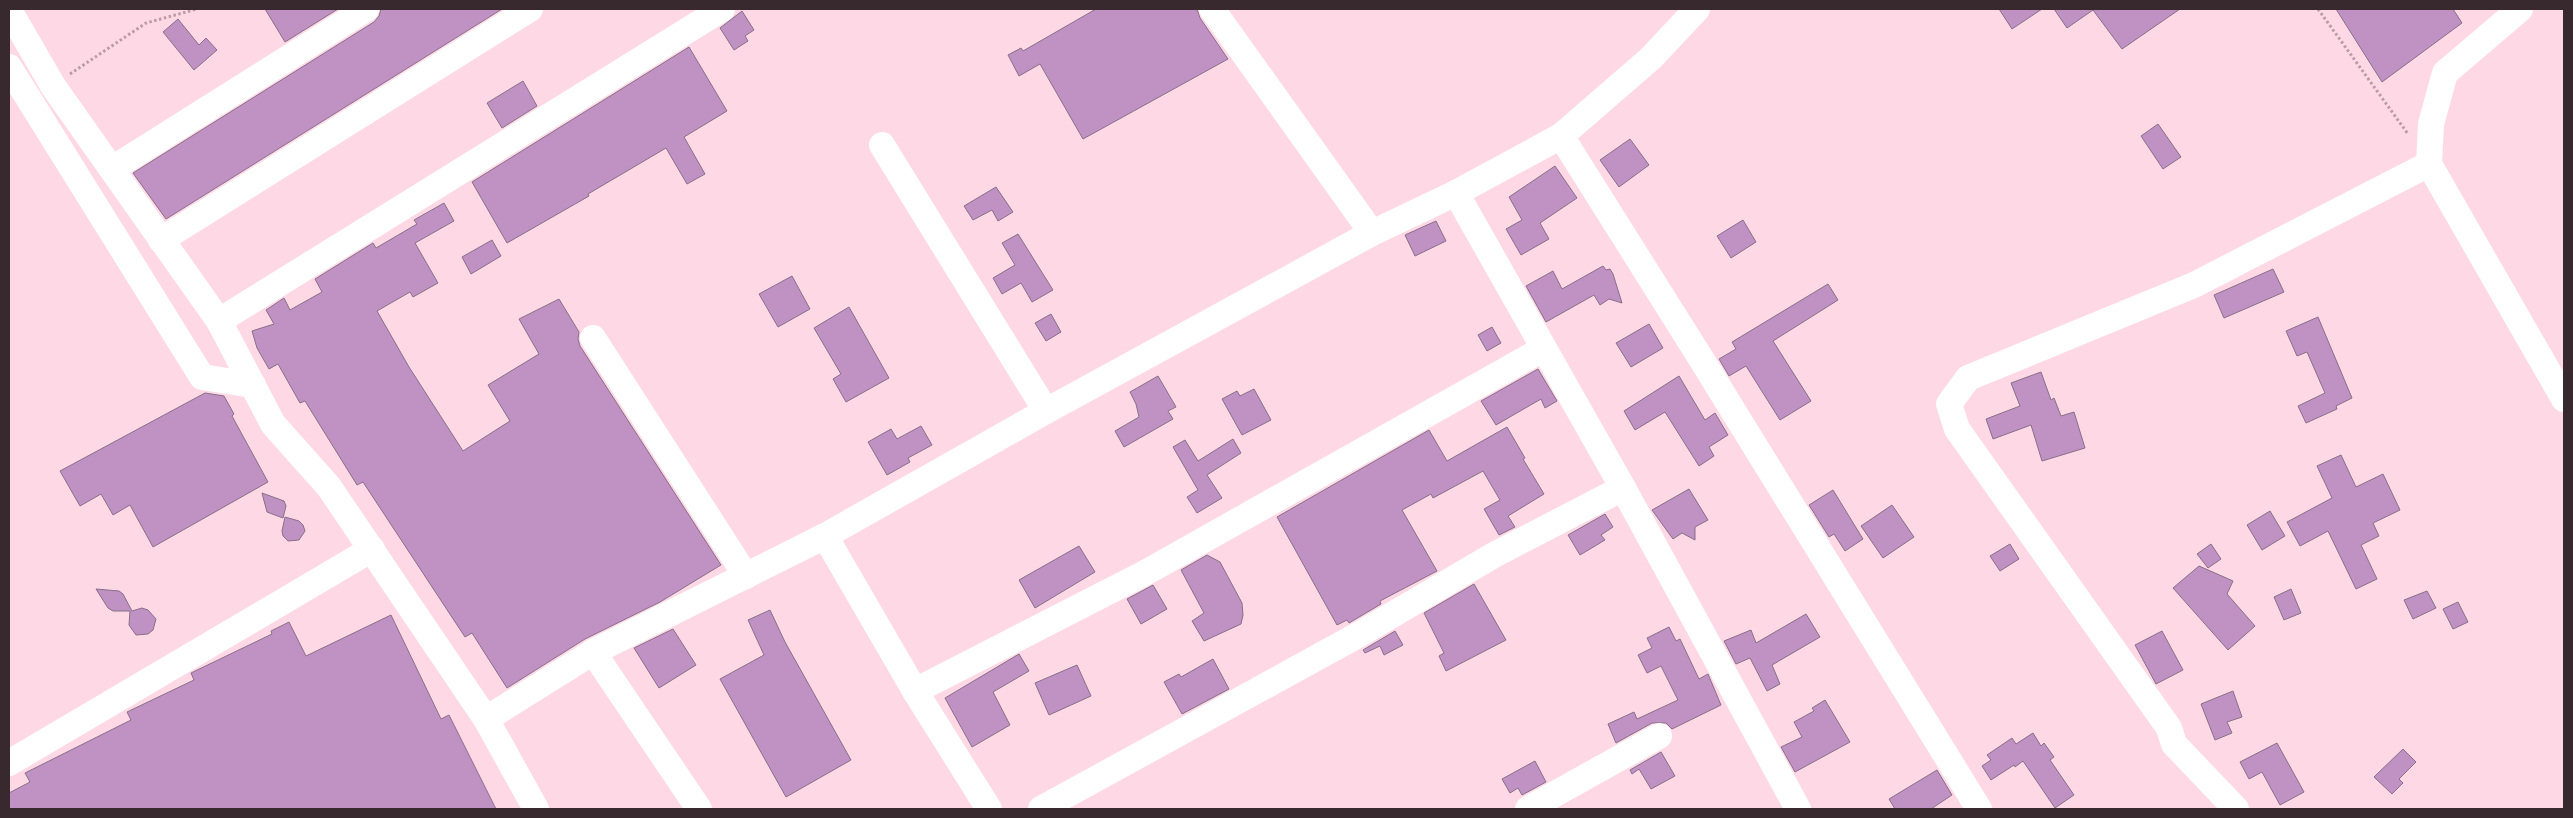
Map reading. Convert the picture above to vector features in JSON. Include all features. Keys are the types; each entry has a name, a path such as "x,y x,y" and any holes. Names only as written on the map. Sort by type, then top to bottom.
{"street":[{"path":"112,169 366,9"},
{"path":"161,240 530,9"},
{"path":"219,321 722,9"},
{"path":"1212,9 1372,233"},
{"path":"486,719 593,652 826,536 1046,412 1372,233 1456,193 1561,136 1651,58 1697,9"},
{"path":"2520,9 2444,73 2431,124 2429,164 2564,399"},
{"path":"9,10 53,86 219,321 273,424 329,487 486,719 536,809"},
{"path":"9,67 202,377 253,385"},
{"path":"1561,136 1700,356 1979,809"},
{"path":"882,145 1046,412"},
{"path":"2236,809 2174,744 2169,728 1957,429 1949,404 1968,378 2194,285 2429,164"},
{"path":"1456,193 1623,488 1798,809"},
{"path":"593,338 746,576"},
{"path":"915,692 1145,573 1544,349"},
{"path":"1041,809 1358,635 1494,555 1623,488"},
{"path":"826,536 915,692 989,809"},
{"path":"9,763 372,549"},
{"path":"593,652 700,809"},
{"path":"1528,809 1659,736"}],"path":[{"path":"53,86 146,23 197,9"},
{"path":"2318,9 2429,164"}],"building":[{"path":"265,9 338,9 285,42"},
{"path":"381,9 502,9 166,219 133,173 374,22 379,16"},
{"path":"1096,9 1197,9 1200,18 1228,59 1083,139 1040,64 1019,76 1008,55 1021,48 1023,51"},
{"path":"1999,9 2042,9 2012,29"},
{"path":"2054,9 2180,9 2122,49 2093,10 2067,28"},
{"path":"2336,9 2453,9 2462,23 2382,82"},
{"path":"742,11 754,30 745,36 748,41 734,50 720,28"},
{"path":"178,19 199,45 206,38 217,50 194,70 163,32"},
{"path":"689,47 727,111 684,137 705,174 687,184 666,148 588,194 589,196 507,243 472,182"},
{"path":"523,81 537,106 502,128 487,103"},
{"path":"2158,124 2181,157 2163,169 2141,136"},
{"path":"1630,139 1649,165 1619,187 1600,160"},
{"path":"1555,166 1577,198 1540,223 1549,239 1521,255 1506,229 1522,220 1509,197"},
{"path":"996,187 1013,212 998,221 992,210 973,220 964,206"},
{"path":"444,203 454,221 415,243 438,283 413,297 410,292 377,311 409,367 463,451 510,421 488,385 539,354 519,319 559,299 579,332 580,346 721,565 660,602 585,639 507,688 472,633 465,637 363,482 357,485 305,401 300,403 278,364 269,369 257,348 252,331 274,324 266,310 284,298 290,310 322,292 315,279 373,243 376,248 417,224 414,220"},
{"path":"1743,220 1756,242 1731,258 1717,236"},
{"path":"1436,221 1446,241 1415,256 1405,235"},
{"path":"1018,234 1053,290 1032,302 1021,283 1002,294 993,278 1015,265 1002,243"},
{"path":"492,240 501,256 471,274 462,257"},
{"path":"1603,266 1606,270 1610,269 1613,274 1622,303 1609,299 1600,305 1594,295 1546,322 1526,286 1553,271 1562,289"},
{"path":"2273,269 2284,292 2224,318 2214,295"},
{"path":"792,276 810,309 778,327 759,294"},
{"path":"1828,284 1838,300 1773,341 1811,401 1780,420 1746,366 1729,376 1719,359 1736,349 1732,342"},
{"path":"849,307 889,378 846,402 833,379 841,374 814,328"},
{"path":"1051,314 1061,332 1046,341 1035,323"},
{"path":"2318,317 2352,398 2336,406 2337,409 2306,423 2298,406 2325,393 2307,352 2297,356 2286,331"},
{"path":"1649,324 1663,348 1631,367 1616,343"},
{"path":"1492,327 1501,343 1487,351 1478,335"},
{"path":"1538,369 1557,401 1545,408 1541,399 1496,425 1481,401"},
{"path":"2041,372 2051,400 2054,398 2061,416 2074,412 2085,448 2042,461 2031,425 1993,439 1986,419 2020,406 2011,383"},
{"path":"1158,376 1176,407 1168,411 1173,419 1124,447 1115,431 1139,417 1136,404 1130,392"},
{"path":"1679,376 1705,420 1715,413 1728,435 1709,447 1714,456 1699,466 1665,412 1635,430 1624,411"},
{"path":"1254,389 1271,420 1242,435 1222,399 1237,391 1240,396"},
{"path":"205,393 224,396 234,414 232,416 268,482 153,547 130,505 113,515 101,494 80,506 60,471"},
{"path":"921,426 932,445 908,458 910,462 887,475 868,442 891,429 897,439"},
{"path":"1507,427 1544,494 1508,516 1515,527 1499,535 1484,509 1500,500 1483,471 1433,498 1431,494 1402,510 1437,571 1380,601 1381,604 1349,623 1347,620 1337,625 1277,517 1429,430 1447,461"},
{"path":"1233,439 1241,453 1207,475 1222,498 1197,513 1187,497 1198,490 1173,447 1185,440 1198,461"},
{"path":"2341,455 2356,487 2383,474 2400,510 2373,523 2379,536 2361,545 2377,579 2356,589 2328,531 2300,546 2287,522 2332,498 2317,466"},
{"path":"1689,489 1708,520 1695,527 1695,540 1682,533 1673,539 1652,510"},
{"path":"1833,490 1863,539 1845,551 1834,534 1829,537 1809,505"},
{"path":"262,493 284,501 286,506 283,518 267,512"},
{"path":"1892,505 1914,537 1883,558 1861,526"},
{"path":"2270,511 2285,536 2262,550 2247,525"},
{"path":"1605,514 1613,527 1601,535 1605,540 1580,555 1568,535"},
{"path":"285,517 299,521 303,525 305,531 299,540 288,541 283,536 282,531"},
{"path":"2010,544 2019,559 2000,571 1990,556"},
{"path":"2211,544 2221,559 2208,568 2197,554"},
{"path":"1079,546 1095,572 1035,608 1019,580"},
{"path":"1207,555 1220,562 1242,603 1243,615 1241,624 1204,641 1192,621 1204,613 1181,570"},
{"path":"2199,566 2233,581 2227,594 2255,626 2228,650 2173,588"},
{"path":"1474,584 1506,640 1446,671 1439,656 1444,653 1424,613"},
{"path":"1153,585 1167,609 1141,624 1127,599"},
{"path":"96,589 119,591 123,594 132,611 142,608 148,610 156,619 153,630 148,634 136,635 129,625 130,611 113,611 108,608"},
{"path":"2291,589 2301,613 2284,620 2274,597"},
{"path":"2427,591 2436,608 2413,619 2404,600"},
{"path":"2458,602 2468,622 2453,629 2443,609"},
{"path":"770,610 785,642 851,760 786,797 720,679 764,655 748,620"},
{"path":"1806,614 1820,637 1772,665 1780,684 1767,691 1750,658 1736,664 1724,641 1751,630 1756,643"},
{"path":"391,615 441,719 449,715 496,809 9,809 9,793 30,782 25,773 131,720 127,712 194,680 191,673 272,634 271,631 289,622 306,656"},
{"path":"1669,627 1676,641 1680,639 1699,679 1708,674 1721,705 1672,729 1666,723 1652,723 1616,743 1608,724 1634,712 1637,719 1678,700 1661,666 1647,673 1638,655 1652,648 1647,638"},
{"path":"673,629 696,665 659,688 634,648"},
{"path":"1395,631 1403,645 1384,655 1380,646 1365,653 1363,650"},
{"path":"2162,631 2183,670 2156,684 2135,645"},
{"path":"1019,654 1029,671 993,692 1010,725 972,747 945,698"},
{"path":"1213,659 1229,689 1182,714 1164,682 1179,674 1181,677"},
{"path":"1077,665 1091,696 1049,715 1035,683"},
{"path":"2233,691 2242,717 2227,722 2232,733 2215,740 2201,704"},
{"path":"1825,700 1850,742 1795,772 1781,747 1802,737 1794,722 1814,711 1812,708"},
{"path":"2033,733 2041,746 2044,743 2054,757 2050,760 2074,795 2055,808 2023,761 1991,780 1982,766 1991,760 1987,755 2012,738 2016,744"},
{"path":"2277,743 2304,792 2280,805 2262,772 2249,779 2240,762"},
{"path":"2403,749 2416,762 2399,779 2403,783 2392,794 2374,777"},
{"path":"1661,752 1675,776 1651,789 1639,769 1632,774 1630,770"},
{"path":"1535,761 1546,782 1522,795 1518,788 1510,793 1502,779"},
{"path":"1937,770 1952,795 1931,809 1895,809 1889,799"}]}
